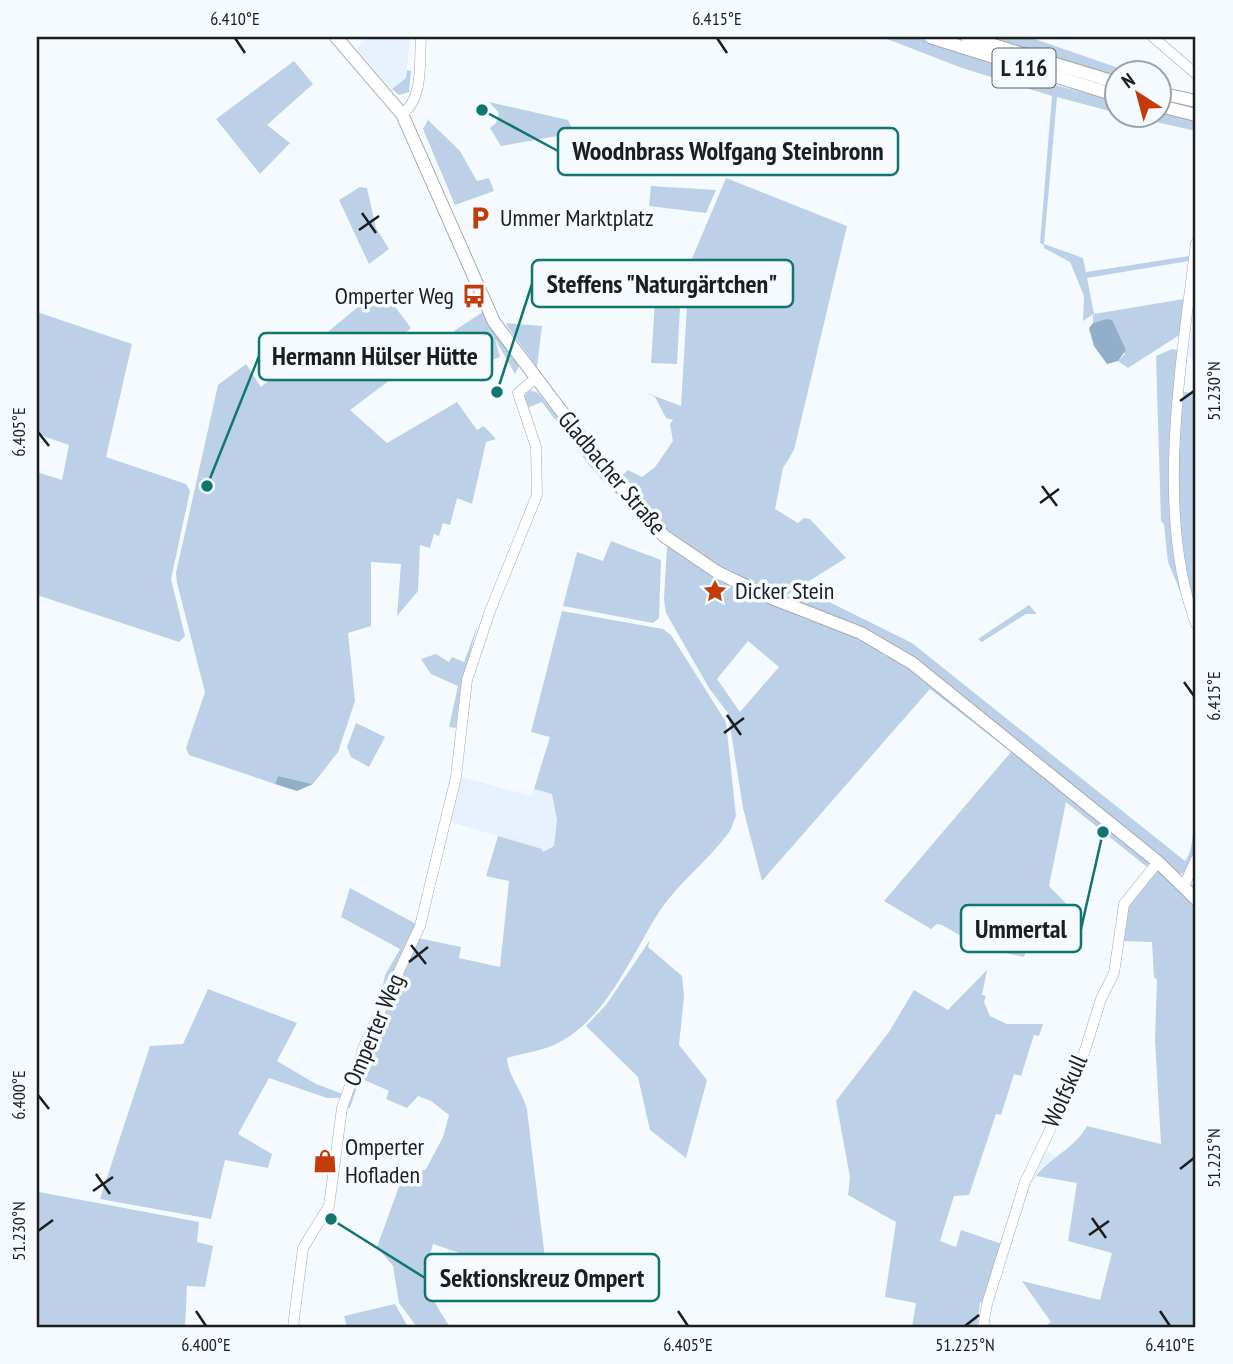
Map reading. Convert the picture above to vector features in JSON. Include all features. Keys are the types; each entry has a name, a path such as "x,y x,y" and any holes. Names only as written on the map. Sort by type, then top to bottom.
{"main road":[{"name":"Gladbacher Straße","path":"336,37 402,114 432,175 494,321 606,470 664,537 717,572 769,597 861,632 912,663 1158,862 1196,899"},
{"name":"L 116","path":"930,37 1104,92"},
{"name":"L 116","path":"967,37 1104,79"},
{"path":"1174,96 1196,101"},
{"path":"1174,110 1196,115"}],"street":[{"path":"402,114 413,107 417,95 421,37"},
{"path":"1153,37 1196,74"},
{"path":"1196,243 1175,489 1177,551 1187,600 1196,624"},
{"path":"1184,361 1196,362"},
{"name":"Omperter Weg","path":"293,1327 303,1248 329,1206 342,1108 363,1046 421,926 456,776 467,680 537,495 536,447 518,393 536,378"},
{"path":"1184,887 1196,859"},
{"name":"Wolfskull","path":"983,1327 986,1304 1025,1182 1079,1069 1101,999 1114,973 1124,904 1158,862"}],"shaded area":[{"path":"368,37 410,37 406,78 392,89 356,49"},
{"path":"882,37 915,37 1056,85 1104,98 1104,110 1057,97 1044,244 1083,258 1086,272 1189,256 1189,261 1087,278 1094,314 1184,299 1181,334 1128,368 1118,361 1125,354 1106,319 1093,323 1093,314 1083,321 1084,296 1070,262 1040,243 1052,96 962,68"},
{"path":"982,37 1029,37 1104,63 1104,73"},
{"path":"294,61 313,84 267,125 290,143 260,174 216,119"},
{"path":"407,70 411,71 409,92 399,95 392,89 406,78"},
{"path":"489,102 568,120 574,133 501,146 490,128 496,123 499,113"},
{"path":"1174,115 1196,120 1196,131 1174,126"},
{"path":"428,120 460,151 477,181 489,178 494,191 455,205 423,129"},
{"path":"726,178 847,226 794,450 783,468 775,509 798,523 804,518 810,519 846,558 782,598 733,577 661,527 600,457 603,455 621,476 628,470 642,477 655,467 673,441 670,424 673,420 666,418 655,397 644,392 681,406 688,288 681,288 677,364 651,363 656,286 680,287"},
{"path":"651,186 716,190 706,213 649,206"},
{"path":"360,187 367,188 376,228 389,249 369,264 339,200"},
{"path":"1196,287 1196,359 1188,358"},
{"path":"381,288 411,328 389,346 406,368 350,410 387,443 457,402 477,430 484,426 496,439 486,442 472,504 457,498 450,525 443,523 439,536 434,534 430,548 420,545 418,591 397,616 401,564 371,562 371,626 348,633 355,701 338,752 313,784 278,776 275,784 189,755 186,748 205,692 176,573 218,385 246,364 261,387"},
{"path":"484,311 519,366 515,374 495,339 500,357 477,366 454,331"},
{"path":"37,312 132,344 106,457 186,484 190,491 171,579 185,636 179,642 37,595 37,472 62,480 69,445 37,434"},
{"path":"1112,320 1126,350 1118,361 1107,364 1094,346 1089,328 1093,323"},
{"path":"506,323 542,326 537,367 509,329"},
{"path":"1172,349 1179,350 1174,548 1182,596 1168,562 1164,524 1161,521 1156,356"},
{"path":"530,390 538,393 616,491 656,533 658,539 589,465 542,402 527,408 524,396"},
{"path":"1184,392 1196,393 1196,617 1184,562 1178,505"},
{"path":"611,541 661,560 659,618 653,623 563,606 577,552 603,561"},
{"path":"667,545 882,649 883,655 916,670 952,697 1017,753 1017,756 1027,760 1149,863 1147,867 1066,802 1049,886 1078,916 1060,945 1030,935 1024,957 982,948 942,925 937,924 931,929 884,901 1011,752 930,689 762,881 743,808 728,713 709,688 666,613 664,599","holes":["748,641 779,667 740,712 717,679"]},
{"path":"805,590 912,643 1185,861 1193,837 1196,786 1193,862 1186,875 1179,873 937,677 797,603 795,597"},
{"path":"1029,605 1037,614 1026,614 982,642 978,639"},
{"path":"562,611 663,629 671,635 726,722 736,816 722,842 659,912 616,985 591,1018 558,1043 507,1058 527,1110 548,1283 433,1244 428,1270 429,1288 450,1327 417,1327 399,1303 393,1266 377,1247 401,1181 426,1169 443,1137 449,1115 431,1101 418,1096 407,1108 386,1099 389,1091 360,1078 350,1108 347,1107 366,1048 418,938 461,947 459,958 500,967 509,881 486,876 498,836 542,849 543,852 554,846 557,820 552,794 534,789 550,737 531,732"},
{"path":"478,624 461,687 456,728 449,727 458,686 431,674 421,659 436,654 449,662 452,657 464,662"},
{"path":"356,723 385,737 369,767 351,757 347,747"},
{"path":"278,776 313,784 297,791 275,784"},
{"path":"461,777 531,796 534,789 552,794 557,820 554,846 543,852 541,849 450,822"},
{"path":"1160,871 1196,906 1196,1327 1045,1327 1051,1322 1022,1281 1100,1300 1112,1253 1068,1241 1077,1183 1036,1176 1076,1140 1087,1126 1161,1144 1155,1039 1157,979 1154,978 1152,942 1121,941 1123,913 1154,872"},
{"path":"350,888 416,924 396,967 383,986 385,975 400,949 341,917"},
{"path":"650,940 648,947 682,976 684,997 679,1045 707,1080 686,1158 650,1130 638,1077 586,1026 606,1005"},
{"path":"987,970 982,995 986,996 984,1002 990,1016 1007,1024 1043,1024 1039,1036 1034,1035 1021,1076 1014,1074 1001,1115 996,1114 969,1195 954,1196 940,1241 956,1247 961,1230 1002,1244 984,1303 980,1302 977,1327 912,1327 916,1303 885,1297 896,1222 848,1195 850,1177 836,1101 889,1032 914,990 948,1010"},
{"path":"208,989 297,1023 277,1061 316,1084 343,1094 341,1098 327,1098 269,1078 238,1134 272,1154 268,1168 225,1160 211,1219 100,1199 150,1046 183,1044"},
{"path":"1044,1150 1056,1156 1027,1188"},
{"path":"39,1192 199,1222 197,1242 213,1246 205,1287 187,1286 185,1327 37,1327"},
{"path":"395,1304 408,1327 347,1327 344,1316"}],"place":[{"name":"Woodnbrass Wolfgang Steinbronn","path":"482,110"},
{"name":"Ummer Marktplatz","path":"480,218"},
{"name":"Omperter Weg","path":"474,296"},
{"name":"Steffens \"Naturgärtchen\"","path":"497,392"},
{"name":"Hermann Hülser Hütte","path":"207,486"},
{"name":"Dicker Stein","path":"715,591"},
{"name":"Ummertal","path":"1103,832"},
{"name":"Omperter Hofladen","path":"325,1161"},
{"name":"Sektionskreuz Ompert","path":"331,1219"}]}
